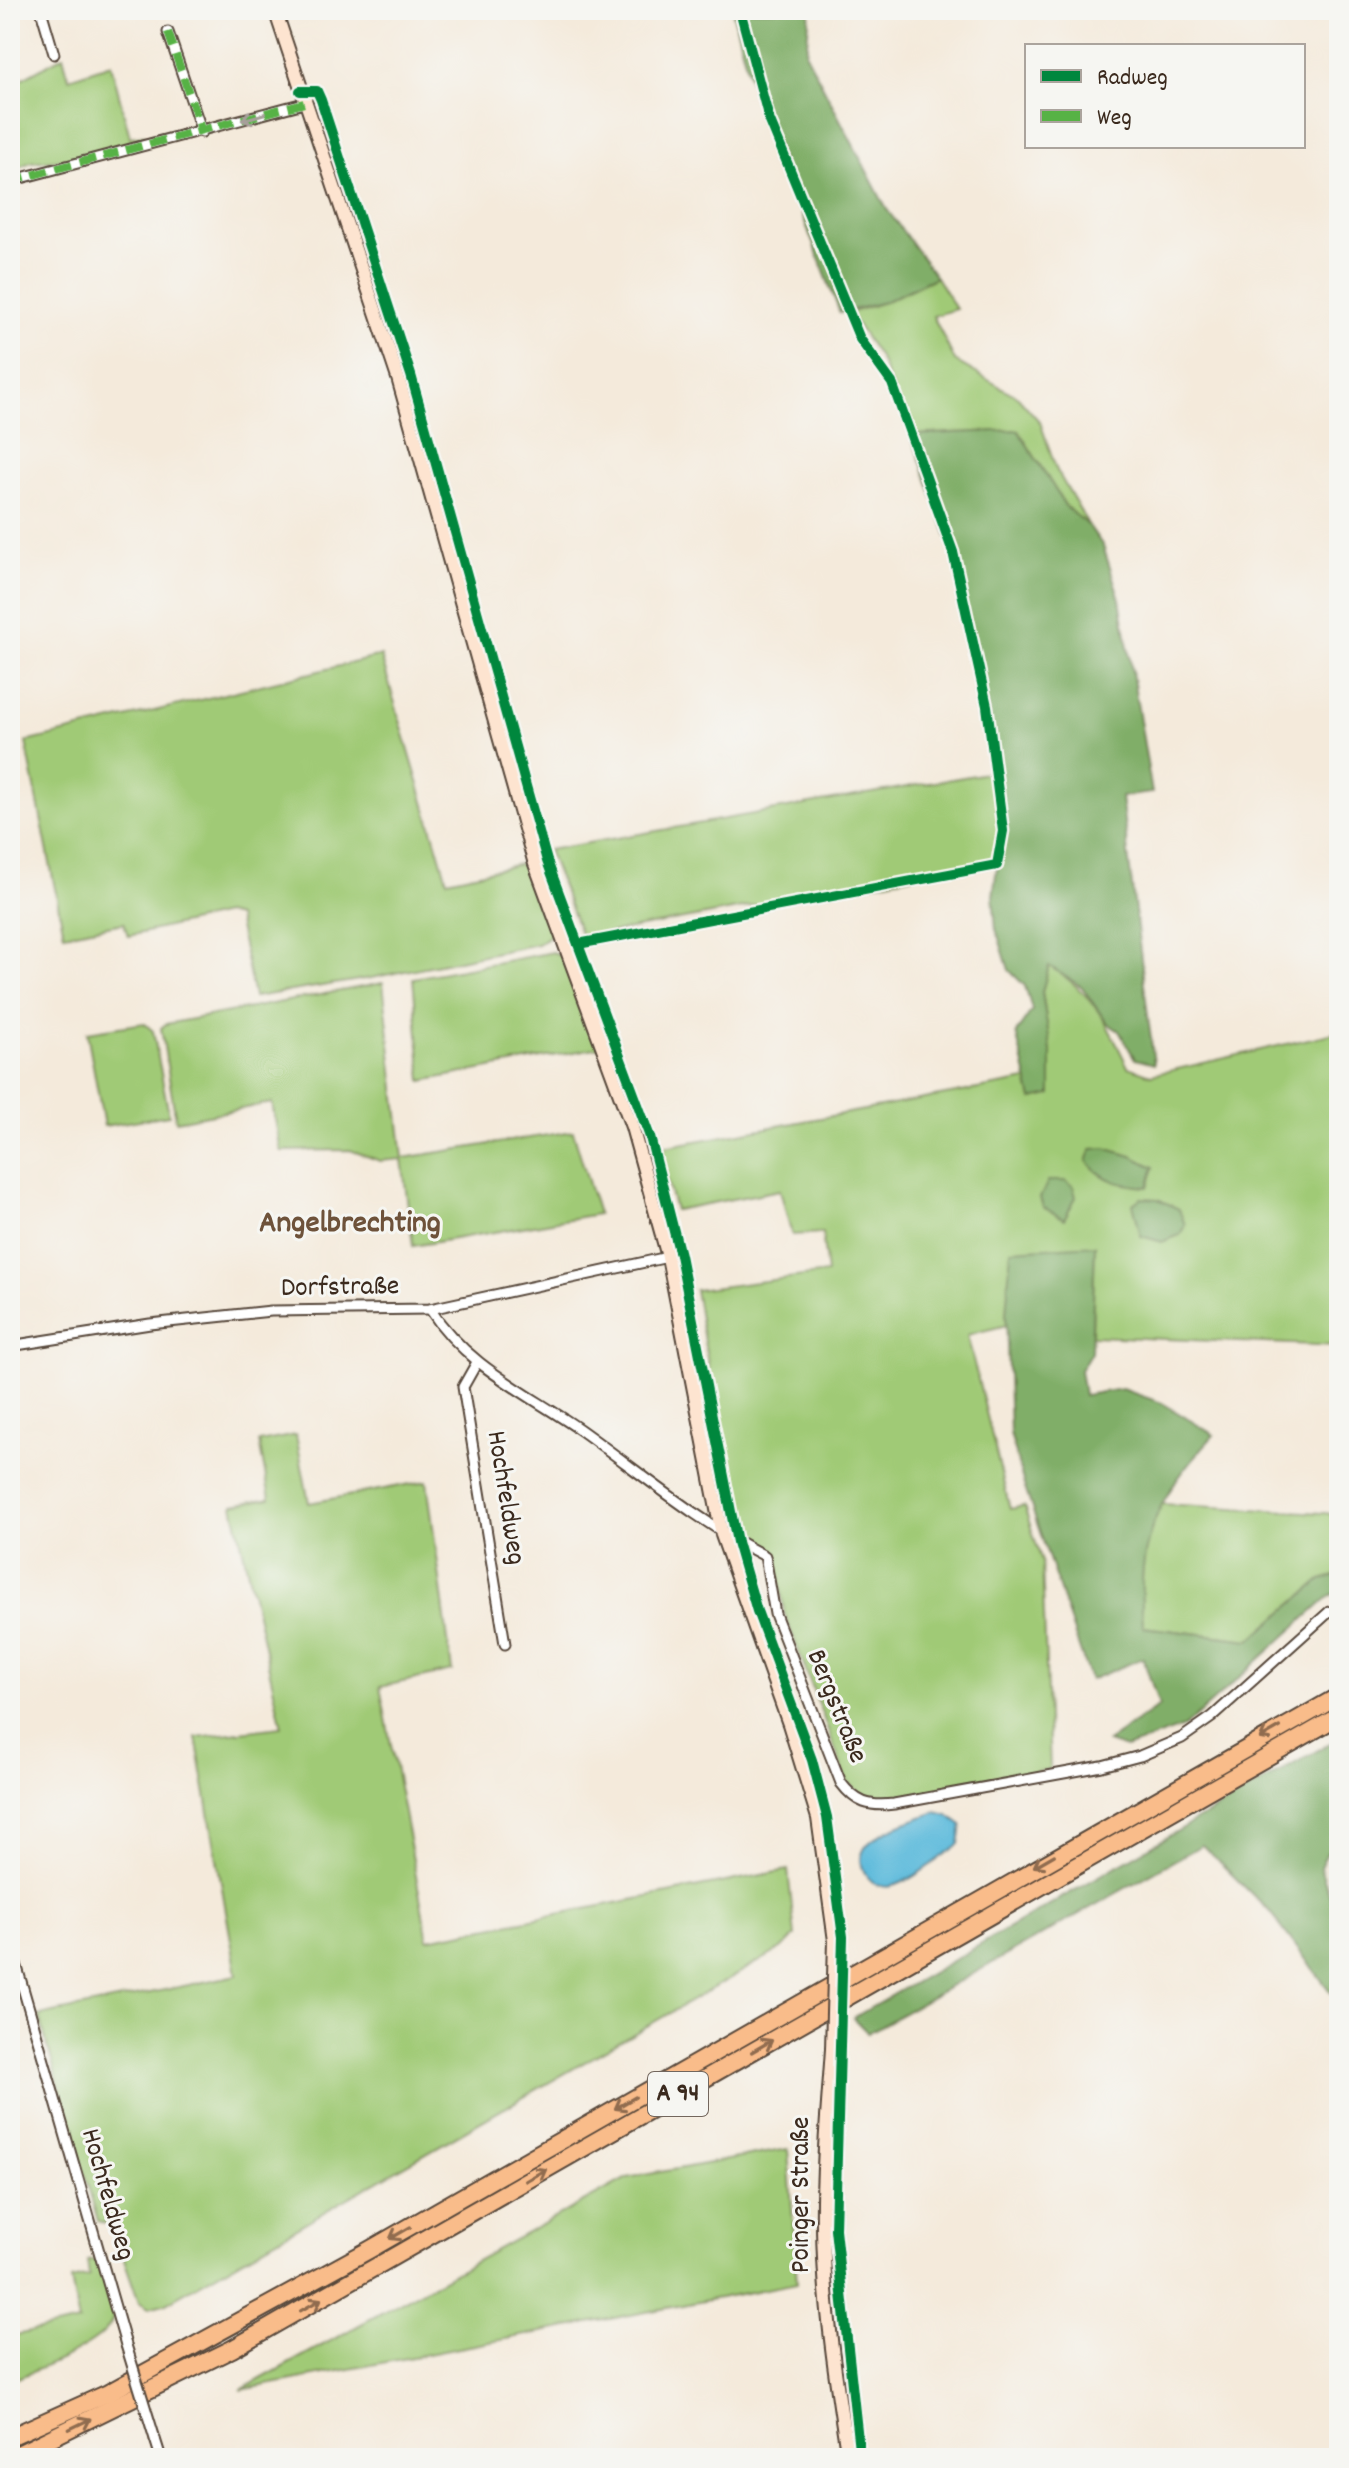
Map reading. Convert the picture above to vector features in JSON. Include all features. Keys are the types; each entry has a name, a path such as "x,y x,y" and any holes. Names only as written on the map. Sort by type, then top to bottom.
{"highway":[{"name":"A 94","path":"10,2437 108,2393 369,2250 1339,1696"},
{"name":"A 94","path":"10,2458 232,2349 1339,1716"}],"street":[{"path":"41,10 54,54"},
{"name":"Poinger Straße","path":"275,10 398,378 535,864 632,1127 668,1257 722,1535 810,1791 829,1876 835,1936 832,2049 823,2168 823,2229 827,2293 848,2458"},
{"path":"168,32 202,132"},
{"path":"10,181 304,103"},
{"name":"Dorfstraße","path":"10,1346 271,1311 430,1309 668,1257"},
{"name":"Bergstraße","path":"430,1309 476,1364 561,1416 722,1535 765,1556 775,1614 841,1783 851,1796 868,1805 894,1804 1140,1756 1182,1738 1212,1717 1329,1612 1339,1608"},
{"name":"Hochfeldweg","path":"476,1364 463,1387 505,1644"},
{"name":"Hochfeldweg","path":"10,1943 161,2458"}],"green space":[{"path":"732,10 810,10 806,54 886,208 936,277 884,302 840,313 749,77"},
{"path":"63,56 69,78 111,64 130,137 144,135 147,143 92,157 31,162 10,171 10,85"},
{"path":"936,277 956,309 933,316 955,361 1018,397 1040,422 1057,471 1089,526 1066,507 1018,430 911,435 880,359 849,313 884,302"},
{"path":"1018,430 1066,507 1089,526 1103,546 1120,599 1152,793 1121,797 1154,1064 1135,1059 1119,1031 1107,1023 1082,987 1049,966 1042,992 1051,1051 1051,1095 1032,1099 1016,1033 1032,1010 1025,986 1009,970 996,929 993,896 1002,831 987,706 953,552 911,435"},
{"path":"381,656 447,880 529,862 555,932 537,944 371,978 254,997 237,917 225,914 128,936 124,923 64,934 26,742"},
{"path":"992,772 1000,833 994,861 582,938 548,850"},
{"path":"553,952 566,959 600,1047 422,1081 413,978"},
{"path":"1049,965 1088,998 1128,1067 1151,1075 1339,1032 1339,1346 1092,1336 1095,1245 1006,1314 1007,1325 967,1335 1010,1509 1024,1506 1042,1562 1050,1769 885,1802 861,1794 847,1781 784,1612 777,1560 768,1548 736,1523 695,1290 827,1273 822,1233 792,1235 780,1190 675,1210 658,1148 1027,1080 1032,1099 1050,1095 1051,1051 1042,992"},
{"path":"383,983 403,1158 573,1131 598,1214 413,1246 402,1159 380,1161 350,1150 281,1151 272,1103 176,1121 161,1028 166,1024"},
{"path":"144,1023 153,1031 169,1115 104,1126 87,1032"},
{"path":"1105,1148 1154,1167 1148,1187 1114,1181 1093,1168 1087,1161 1092,1149"},
{"path":"1048,1181 1066,1181 1073,1186 1076,1197 1064,1219 1043,1207 1040,1198"},
{"path":"1141,1198 1158,1199 1179,1209 1185,1225 1180,1235 1162,1242 1141,1236 1133,1204"},
{"path":"1095,1245 1091,1352 1080,1370 1084,1395 1122,1389 1162,1403 1214,1435 1177,1479 1154,1522 1143,1569 1143,1627 1250,1640 1321,1580 1339,1575 1339,1592 1331,1595 1184,1727 1126,1748 1107,1742 1159,1706 1143,1658 1090,1680 1024,1485 1010,1433 1006,1314 1011,1250"},
{"path":"296,1435 309,1503 427,1481 452,1671 380,1687 428,1939 788,1870 795,1936 781,1949 164,2304 149,2308 139,2302 112,2225 98,2221 39,2016 237,1975 196,1737 282,1727 233,1505 270,1498 259,1442"},
{"path":"1162,1504 1339,1514 1339,1575 1321,1580 1250,1640 1143,1627 1142,1579 1146,1548 1149,1532"},
{"path":"1339,1738 1339,1843 1332,1843 1320,1867 1339,1921 1339,2003 1269,1911 1202,1845 868,2033 853,2018"},
{"path":"788,2149 797,2283 241,2390 627,2178"},
{"path":"98,2260 113,2307 112,2321 106,2330 67,2357 10,2381 10,2336 79,2322 71,2280 89,2276 87,2261"}],"water":[{"path":"936,1812 948,1815 962,1825 959,1844 921,1872 896,1885 879,1885 866,1875 861,1860 868,1844 891,1829"}],"marked path":[{"path":"168,32 202,132"},
{"path":"10,181 304,103"}],"cycle path":[{"path":"578,944 997,865 1003,831 987,706 953,552 892,383 860,339 769,119 740,10"},
{"path":"300,91 317,91 321,100 411,375 547,861 650,1137 680,1255 737,1542 757,1611 812,1760 827,1817 843,1937 835,2229 860,2458"}],"district":[{"name":"Angelbrechting","path":"350,1225"}]}
